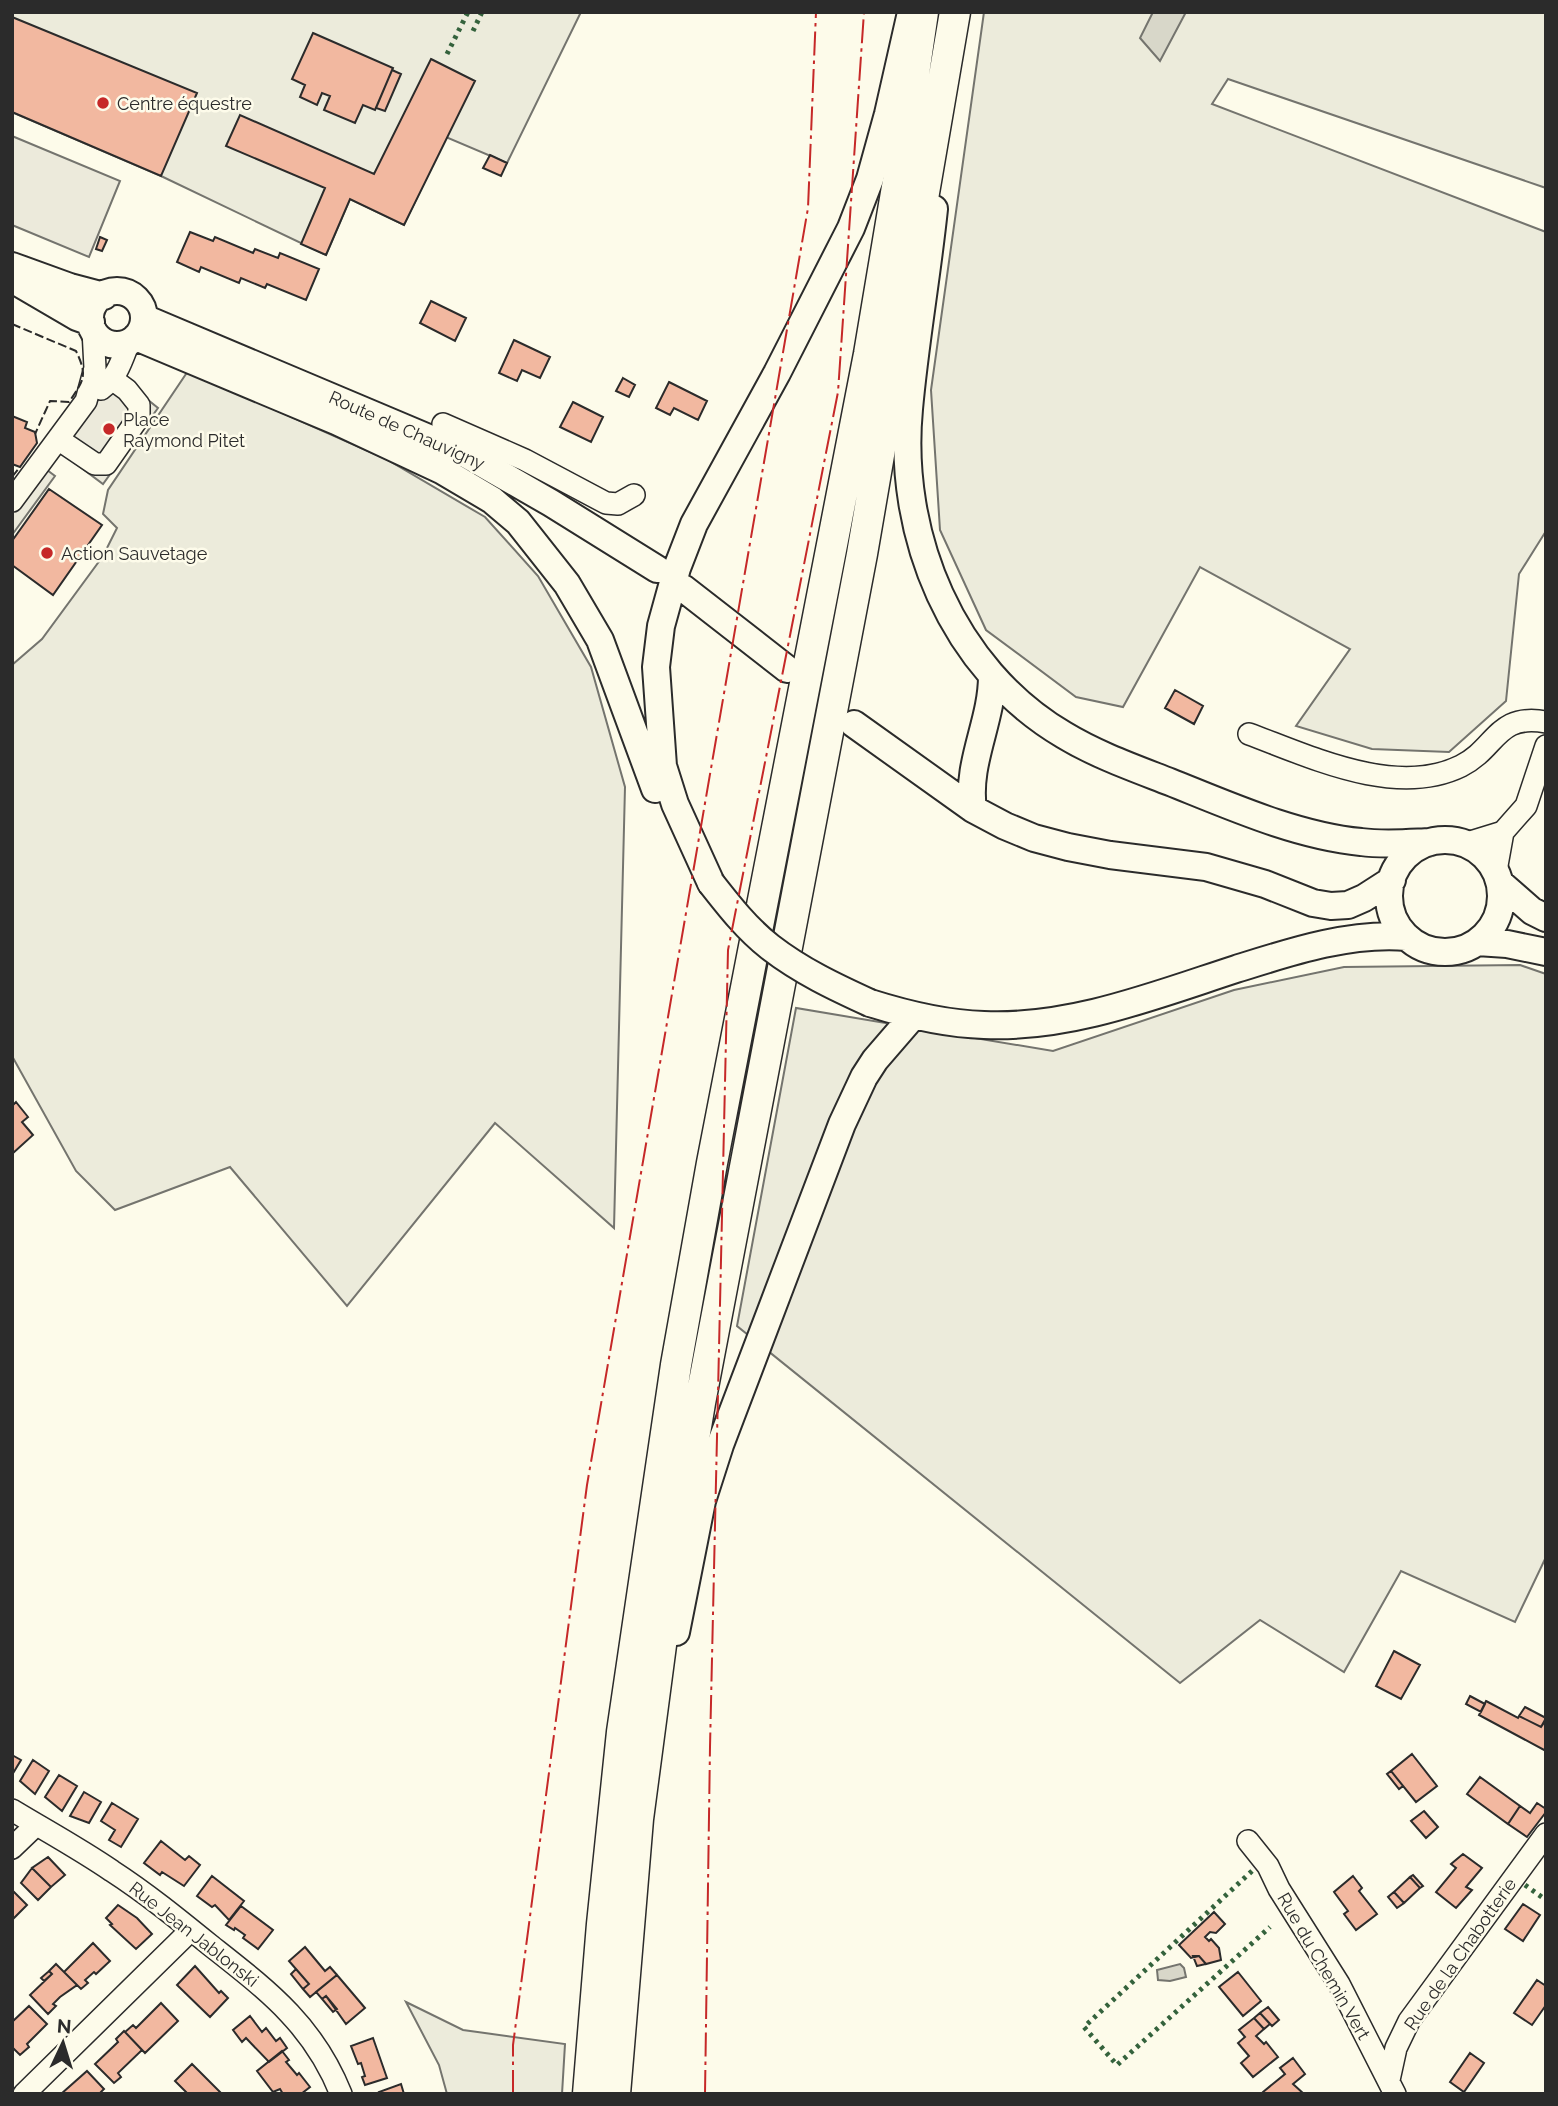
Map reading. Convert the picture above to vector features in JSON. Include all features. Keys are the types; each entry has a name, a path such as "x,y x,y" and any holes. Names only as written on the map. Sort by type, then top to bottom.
{"highway":[{"path":"588,2094 622,1732 676,1365 714,1150 866,368 901,163 923,12"},
{"path":"615,2094 638,1819 666,1607 700,1402 859,568 955,12"}],"main road":[{"path":"911,12 870,179 851,228 797,336 694,524 677,568 662,626 656,667 663,766 675,804 710,883 736,915 771,947 819,979 870,1003 913,1016 986,1025 1056,1020 1131,1002 1300,950 1367,938 1407,937"},
{"path":"955,12 928,268 908,411 908,473 916,531 936,588 963,637 992,676 1035,715 1063,734 1112,759 1229,805 1330,837 1363,843 1447,840 1464,844 1488,859 1498,877 1532,911 1546,918"},
{"path":"12,266 104,296"},
{"path":"12,279 92,326 99,338 108,343 119,345 136,333 141,307 129,295 118,292 104,296 93,307 92,326"},
{"name":"Route de Chauvigny","path":"136,333 432,435 504,475 657,569"},
{"name":"Route de Chauvigny","path":"432,435 462,481 492,500 518,522 582,607 600,640 657,794 695,864 710,883"},
{"path":"683,588 787,669"},
{"path":"973,809 970,789 972,771 990,710 992,676"},
{"path":"854,724 973,809 1005,826 1068,848 1206,867 1265,884 1322,905 1348,905 1392,880"},
{"path":"1430,842 1406,856 1392,880 1389,895 1391,911 1398,925 1407,937 1423,947 1441,952 1460,950 1477,942 1489,931 1498,916 1501,900 1498,877"},
{"path":"1477,942 1521,946 1546,952"},
{"path":"638,1819 702,1501 720,1444 853,1100 875,1060 913,1016"}],"street":[{"path":"86,401 95,368 92,326"},
{"path":"12,500 86,401 112,379 136,333"},
{"path":"58,439 94,464 106,464 139,417 139,405 127,390 112,379"},
{"path":"432,435 525,460 606,503 618,505 634,495"},
{"path":"1249,734 1330,764 1366,774 1402,778 1435,774 1460,767 1514,722 1546,722"},
{"path":"1464,844 1503,832 1526,806 1546,746"},
{"path":"1498,877 1503,832"},
{"name":"Rue Jean Jablonski","path":"12,1810 111,1870 257,1982 291,2013 314,2042 332,2072 341,2094"},
{"path":"12,1848 36,1825"},
{"name":"Rue de la Chabotterie","path":"1392,2087 1396,2048 1409,2021 1546,1835"},
{"name":"Rue du Chemin Vert","path":"1248,1841 1268,1866 1279,1889 1339,1984 1392,2087"},
{"path":"24,2094 191,1930"}],"shaded area":[{"path":"12,12 581,12 507,163 446,137 404,225 350,199 326,255 161,176 12,112"},
{"path":"984,12 1546,12 1546,188 1228,79 1212,104 1546,232 1546,531 1519,574 1506,701 1449,752 1372,749 1296,726 1350,649 1200,567 1123,707 1076,697 986,630 940,530 931,390"},
{"path":"1153,12 1186,12 1160,61 1140,38"},
{"path":"12,136 120,181 89,257 12,225"},
{"path":"188,371 386,459 485,517 538,576 591,667 625,787 614,1228 495,1123 347,1306 230,1167 115,1210 76,1171 12,1056 12,665 42,639 103,556 117,528 103,514 108,490"},
{"name":"Place Raymond Pitet","path":"117,375 158,408 103,484 59,451"},
{"path":"39,464 55,476 12,535 12,500"},
{"path":"1520,965 1546,974 1546,1557 1515,1622 1401,1571 1344,1672 1260,1620 1180,1683 737,1326 796,1008 1053,1051 1234,990 1344,967"},
{"path":"1180,1964 1186,1977 1170,1981 1158,1980 1157,1970"},
{"path":"406,2002 463,2030 565,2044 562,2094 447,2094 439,2065"}],"building":[{"name":"Centre équestre","path":"12,17 197,93 161,176 12,112"},
{"path":"313,33 393,68 375,110 363,105 355,123 324,110 330,96 322,93 317,105 300,97 305,85 292,79"},
{"name":"Centre équestre","path":"431,59 475,81 404,225 350,199 326,255 301,244 325,188 226,146 240,115 374,174"},
{"path":"392,70 401,74 385,111 376,108"},
{"path":"490,155 507,163 501,176 483,168"},
{"path":"190,232 213,241 215,237 253,253 255,249 278,258 280,253 319,269 306,300 267,284 265,288 241,278 239,283 201,267 199,272 177,262"},
{"path":"100,237 107,240 102,251 96,249"},
{"path":"431,301 466,318 455,341 420,323"},
{"path":"514,340 550,357 540,378 522,370 517,381 499,373"},
{"path":"623,378 635,385 629,397 616,391"},
{"path":"669,382 707,401 698,420 674,408 670,415 656,408"},
{"path":"573,402 603,417 591,442 560,427"},
{"path":"12,416 27,422 25,428 35,432 37,443 20,467 12,464"},
{"name":"Action Sauvetage","path":"49,489 102,525 53,595 12,565 12,541"},
{"path":"1175,690 1203,706 1194,724 1165,708"},
{"path":"16,1102 28,1117 22,1122 33,1135 12,1154 12,1106"},
{"path":"1394,1651 1420,1665 1401,1699 1376,1686"},
{"path":"1470,1696 1485,1704 1481,1712 1466,1704"},
{"path":"1486,1701 1541,1727 1546,1720 1546,1751 1479,1715"},
{"path":"1525,1707 1546,1718 1541,1727 1519,1716"},
{"path":"1412,1754 1437,1786 1416,1802 1391,1771"},
{"path":"12,1755 21,1760 12,1775"},
{"path":"33,1760 49,1771 35,1794 20,1781"},
{"path":"1391,1771 1403,1786 1399,1789 1387,1774"},
{"path":"59,1775 77,1786 62,1811 45,1797"},
{"path":"1480,1777 1520,1806 1508,1824 1467,1794"},
{"path":"84,1792 101,1802 89,1823 70,1816"},
{"path":"112,1803 138,1819 121,1847 109,1840 115,1830 101,1821"},
{"path":"1537,1803 1546,1809 1546,1812 1527,1837 1508,1824 1520,1806 1530,1813"},
{"path":"1424,1811 1438,1827 1426,1838 1411,1821"},
{"path":"161,1841 185,1860 189,1856 200,1865 184,1886 162,1872 160,1875 144,1863"},
{"path":"1463,1854 1482,1868 1466,1887 1472,1890 1456,1908 1436,1892 1456,1868 1451,1864"},
{"path":"48,1857 65,1875 51,1887 32,1868"},
{"path":"32,1868 51,1887 38,1900 21,1883"},
{"path":"1413,1875 1423,1886 1420,1888 1410,1877"},
{"path":"212,1876 244,1901 229,1920 215,1905 212,1907 197,1896"},
{"path":"1353,1876 1362,1888 1359,1891 1377,1914 1356,1930 1344,1914 1348,1911 1334,1892"},
{"path":"1410,1877 1420,1888 1404,1903 1394,1892"},
{"path":"12,1890 27,1905 13,1919 12,1918"},
{"path":"1394,1892 1404,1903 1397,1908 1388,1897"},
{"path":"1523,1904 1540,1915 1523,1941 1505,1929"},
{"path":"118,1905 137,1918 152,1934 136,1949 106,1918"},
{"path":"241,1906 273,1930 258,1949 243,1938 245,1935 226,1925"},
{"path":"1214,1912 1225,1924 1216,1933 1210,1932 1205,1937 1209,1941 1211,1939 1219,1948 1221,1960 1206,1964 1199,1956 1191,1958 1179,1945"},
{"path":"93,1943 110,1961 85,1980 88,1983 81,1989 64,1972"},
{"path":"305,1947 325,1971 330,1967 337,1975 310,1997 303,1989 309,1984 289,1961"},
{"path":"1193,1956 1199,1956 1206,1964 1197,1966"},
{"path":"56,1964 77,1985 53,2004 56,2006 48,2014 30,1995 52,1974 49,1971"},
{"path":"195,1966 219,1993 221,1991 228,1998 210,2017 177,1985"},
{"path":"296,1969 309,1984 303,1989 291,1974"},
{"path":"49,1971 52,1974 44,1981 41,1978"},
{"path":"1238,1972 1261,2001 1243,2016 1219,1987"},
{"path":"337,1975 365,2008 346,2024 326,1996 322,1999 316,1992"},
{"path":"1537,1980 1546,1986 1546,2005 1532,2025 1514,2013"},
{"path":"326,1996 337,2009 333,2012 322,1999"},
{"path":"161,2003 178,2021 145,2053 125,2032 133,2025 136,2028"},
{"path":"29,2006 47,2024 20,2055 12,2047 12,2022"},
{"path":"1268,2007 1279,2020 1272,2026 1260,2013"},
{"path":"1260,2013 1270,2024 1264,2029 1254,2018"},
{"path":"250,2016 262,2032 266,2028 276,2041 280,2038 287,2048 269,2062 246,2038 242,2042 233,2030"},
{"path":"1254,2018 1264,2029 1256,2036 1264,2044 1266,2042 1278,2057 1253,2077 1241,2063 1249,2056 1238,2043 1245,2037 1239,2030"},
{"path":"124,2031 142,2050 118,2073 121,2077 114,2083 95,2064 118,2042 116,2039"},
{"path":"373,2038 387,2078 365,2085 361,2063 358,2064 351,2046"},
{"path":"282,2051 289,2060 286,2062 310,2087 301,2094 283,2094 280,2089 273,2092 257,2071"},
{"path":"1470,2053 1484,2063 1464,2092 1450,2082"},
{"path":"1293,2058 1305,2074 1293,2084 1304,2094 1264,2094 1263,2092 1285,2074 1280,2068"},
{"path":"192,2064 222,2094 188,2094 175,2081"},
{"path":"87,2071 104,2089 99,2094 61,2094"},
{"path":"401,2084 404,2094 379,2092"}],"hedge":[{"path":"447,54 468,12"},
{"path":"473,31 482,12"},
{"path":"1252,1871 1084,2027 1117,2065 1270,1927"},
{"path":"1525,1885 1546,1900"}],"fence":[{"path":"12,324 76,351 82,366 83,378 69,402 50,401 35,434"},
{"path":"12,477 20,467"}],"power":[{"path":"513,2094 513,2045 587,1485 808,208 816,12"},
{"path":"705,2094 728,950 838,392 864,12"}],"place":[{"name":"Centre équestre","path":"103,103"},
{"name":"Place Raymond Pitet","path":"109,429"},
{"name":"Action Sauvetage","path":"47,553"}]}
